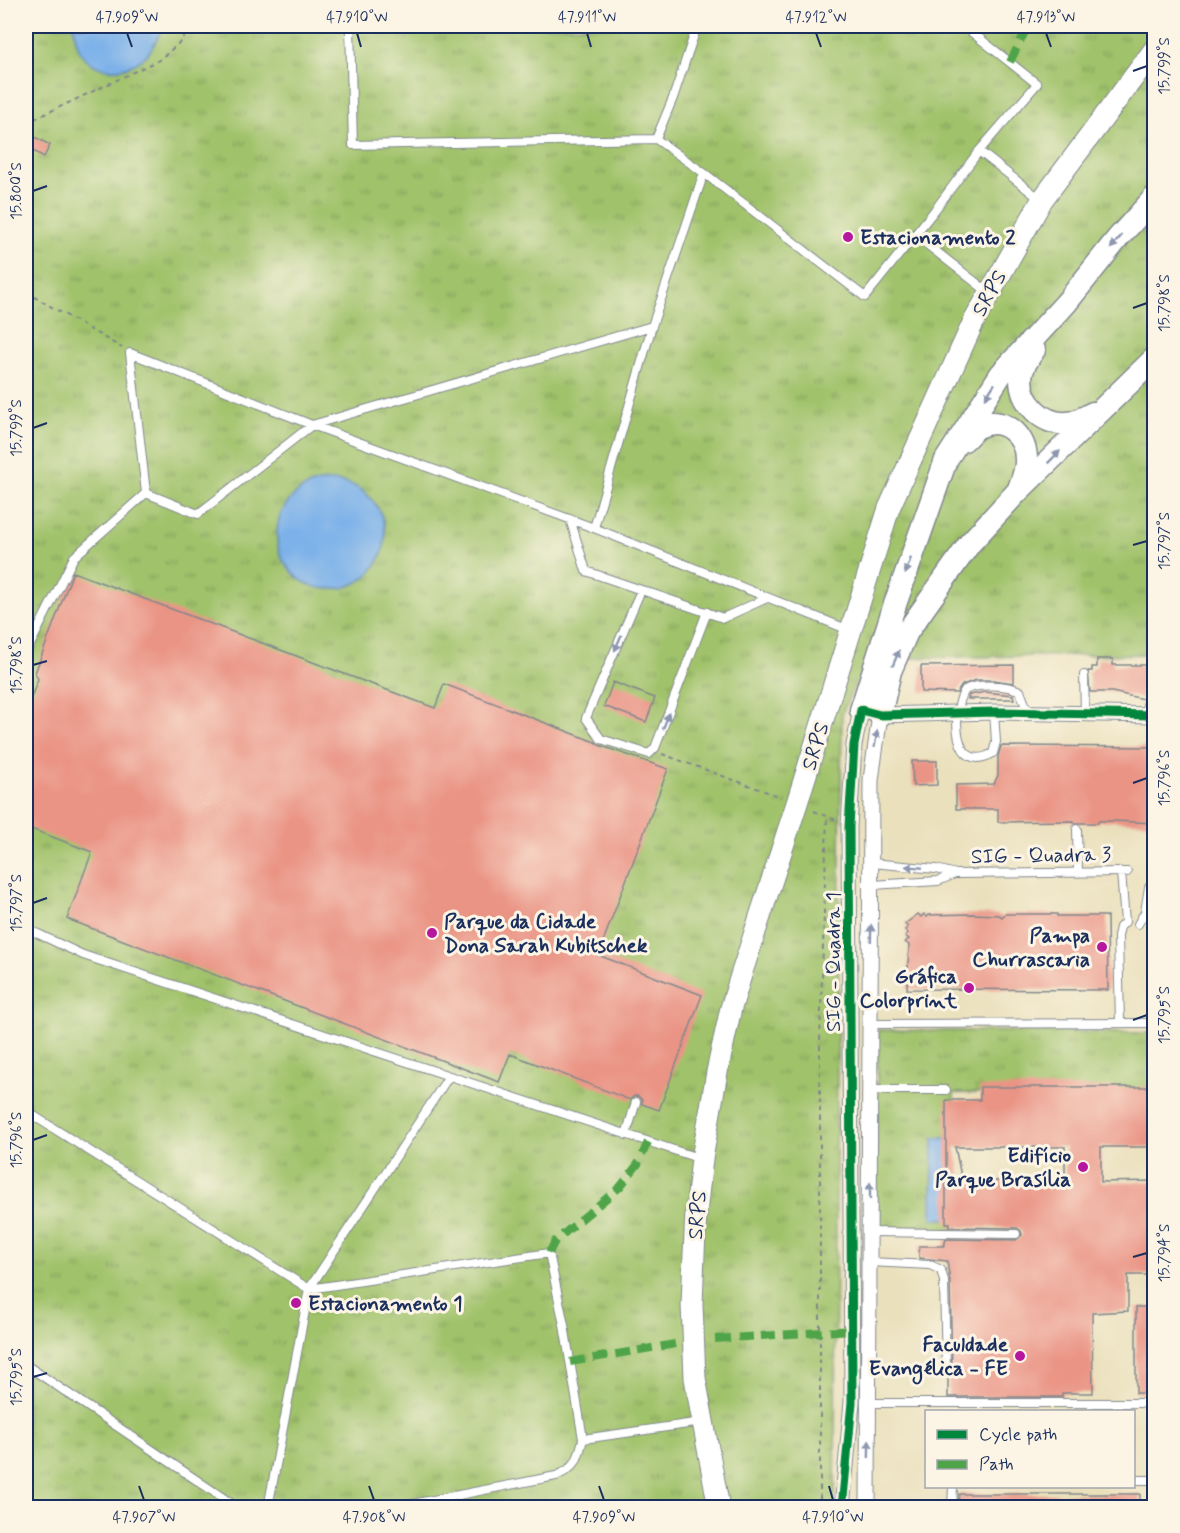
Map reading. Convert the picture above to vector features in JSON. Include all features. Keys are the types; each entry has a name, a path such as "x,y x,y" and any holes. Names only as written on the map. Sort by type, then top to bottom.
{"main road":[{"name":"SRPS","path":"719,1508 695,1378 692,1305 696,1213 702,1159 731,1008 889,508 973,323 1041,200 1155,50"},
{"path":"871,712 892,613 946,460 1001,374 1067,302 1118,238 1155,198"},
{"path":"1067,302 1025,363 1021,377 1022,390 1033,408 1043,418 1054,422 1072,423 1102,408"},
{"path":"871,712 907,632 970,543 1017,492 1155,359"},
{"path":"946,460 977,427 991,423 1013,429 1022,438 1027,461 1017,492"}],"street":[{"path":"871,712 1150,715"},
{"name":"SIG - Quadra 1","path":"842,1508 852,1402 849,827 854,745 871,712"},
{"name":"SIG - Quadra 1","path":"868,1508 871,712"}],"lane":[{"path":"350,26 353,145 656,139 704,173 865,297 979,152 1037,84 963,26"},
{"path":"656,139 673,98 697,26"},
{"path":"979,152 1041,200"},
{"path":"594,528 651,326 704,173"},
{"path":"915,235 989,293"},
{"path":"146,493 198,514 312,425 651,326"},
{"path":"146,493 130,353 312,425 594,528 851,631"},
{"path":"26,654 74,557 146,493"},
{"path":"570,519 586,570 723,618 767,598"},
{"path":"641,590 586,718 601,739 649,754 653,750 707,612"},
{"path":"1084,675 1084,713"},
{"path":"994,712 995,749 993,753 985,758 970,757 959,742 957,713 960,698 965,690 969,687 1010,687 1020,691 1028,712"},
{"path":"1150,715 1148,700 1155,691"},
{"path":"1077,829 1078,873"},
{"name":"SIG - Quadra 3","path":"872,863 936,869 956,874 1124,872 1125,922 1120,927 1118,936 1120,1023"},
{"name":"SIG - Quadra 3","path":"872,885 938,881 956,874"},
{"path":"1138,924 1145,912 1149,887"},
{"path":"26,922 32,931 83,955 702,1159"},
{"path":"870,1024 1155,1023"},
{"path":"268,1508 309,1289 449,1076"},
{"path":"870,1090 946,1090"},
{"path":"626,1135 636,1102"},
{"path":"26,1111 309,1289 549,1253 583,1438 579,1456 574,1465 556,1476 392,1508"},
{"path":"870,1232 1016,1234"},
{"path":"869,1262 930,1265 940,1270 944,1281 946,1370"},
{"path":"26,1365 238,1508"},
{"path":"870,1403 1155,1403"},
{"path":"583,1438 704,1422"},
{"path":"1135,1480 1155,1480"},
{"path":"952,1508 953,1488"}],"path":[{"path":"26,123 161,59 180,42 190,26"},
{"path":"26,292 130,353"},
{"path":"653,750 797,803 849,827"},
{"path":"820,1508 820,1042 826,816"}],"green space":[{"name":"Parque da Cidade Dona Sarah Kubitschek","path":"26,26 1154,26 1154,654 901,658 862,672 842,714 836,1152 835,1507 26,1507"},
{"path":"878,1030 1154,1033 1154,1095 954,1093 952,1231 875,1230"}],"water":[{"path":"73,26 163,26 152,48 143,58 125,68 106,69 88,61 81,53"},
{"path":"331,481 351,486 369,497 380,515 385,535 380,555 369,573 351,584 331,589 311,584 293,573 282,555 277,535 282,515 293,497 311,486"},
{"path":"933,1138 952,1138 951,1219 932,1219"}],"building":[{"path":"31,135 50,145 44,157 26,147"},
{"path":"73,572 435,708 444,684 599,745 668,769 598,955 702,995 659,1110 642,1104 638,1096 630,1100 510,1054 499,1082 67,919 92,852 26,827 26,711 38,679 35,673"},
{"path":"1097,659 1113,659 1113,665 1155,665 1155,685 1149,687 1143,699 1112,692 1090,692 1088,671 1092,671 1092,667 1097,667"},
{"path":"1014,665 1014,683 976,680 962,685 957,693 921,692 921,666"},
{"path":"613,682 655,698 646,722 604,706"},
{"path":"985,692 1013,695 1014,699 968,699 969,695"},
{"path":"1001,746 1155,747 1155,823 998,822 998,809 956,809 956,785 994,784 998,775 998,757"},
{"path":"912,761 937,761 937,785 913,786"},
{"path":"918,914 921,917 924,914 927,917 929,915 972,914 1002,917 1005,914 1107,916 1108,990 907,989 909,945 905,942 909,939 905,936 908,933 905,930 908,927 905,924"},
{"path":"980,1087 1155,1087 1155,1147 1101,1147 1101,1182 1155,1181 1155,1275 1128,1275 1128,1311 1092,1313 1093,1393 1062,1393 1062,1397 948,1397 948,1376 952,1370 950,1281 947,1261 919,1258 919,1246 944,1246 946,1239 1016,1240 1022,1235 1017,1228 949,1227 950,1223 946,1223 946,1100 980,1100","holes":["955,1147 1065,1147 1065,1181 962,1181"]},
{"path":"1136,1307 1155,1307 1155,1393 1136,1393"},
{"path":"959,1494 1140,1494 1140,1508 958,1508"}],"marked path":[{"path":"1010,62 1028,26"},
{"path":"549,1253 555,1241 620,1187 638,1164 648,1142"},
{"path":"715,1339 852,1330"},
{"path":"570,1362 675,1344"}],"cycle path":[{"path":"842,1508 852,1402 849,827 854,745 861,710 880,715 994,712 1154,715"}],"place":[{"name":"Estacionamento 2","path":"848,237"},
{"name":"Parque da Cidade Dona Sarah Kubitschek","path":"432,933"},
{"name":"Pampa Churrascaria","path":"1102,947"},
{"name":"Gráfica Colorprint","path":"969,988"},
{"name":"Edifício Parque Brasília","path":"1083,1167"},
{"name":"Estacionamento 1","path":"296,1303"},
{"name":"Faculdade Evangélica - FE","path":"1020,1356"}]}
